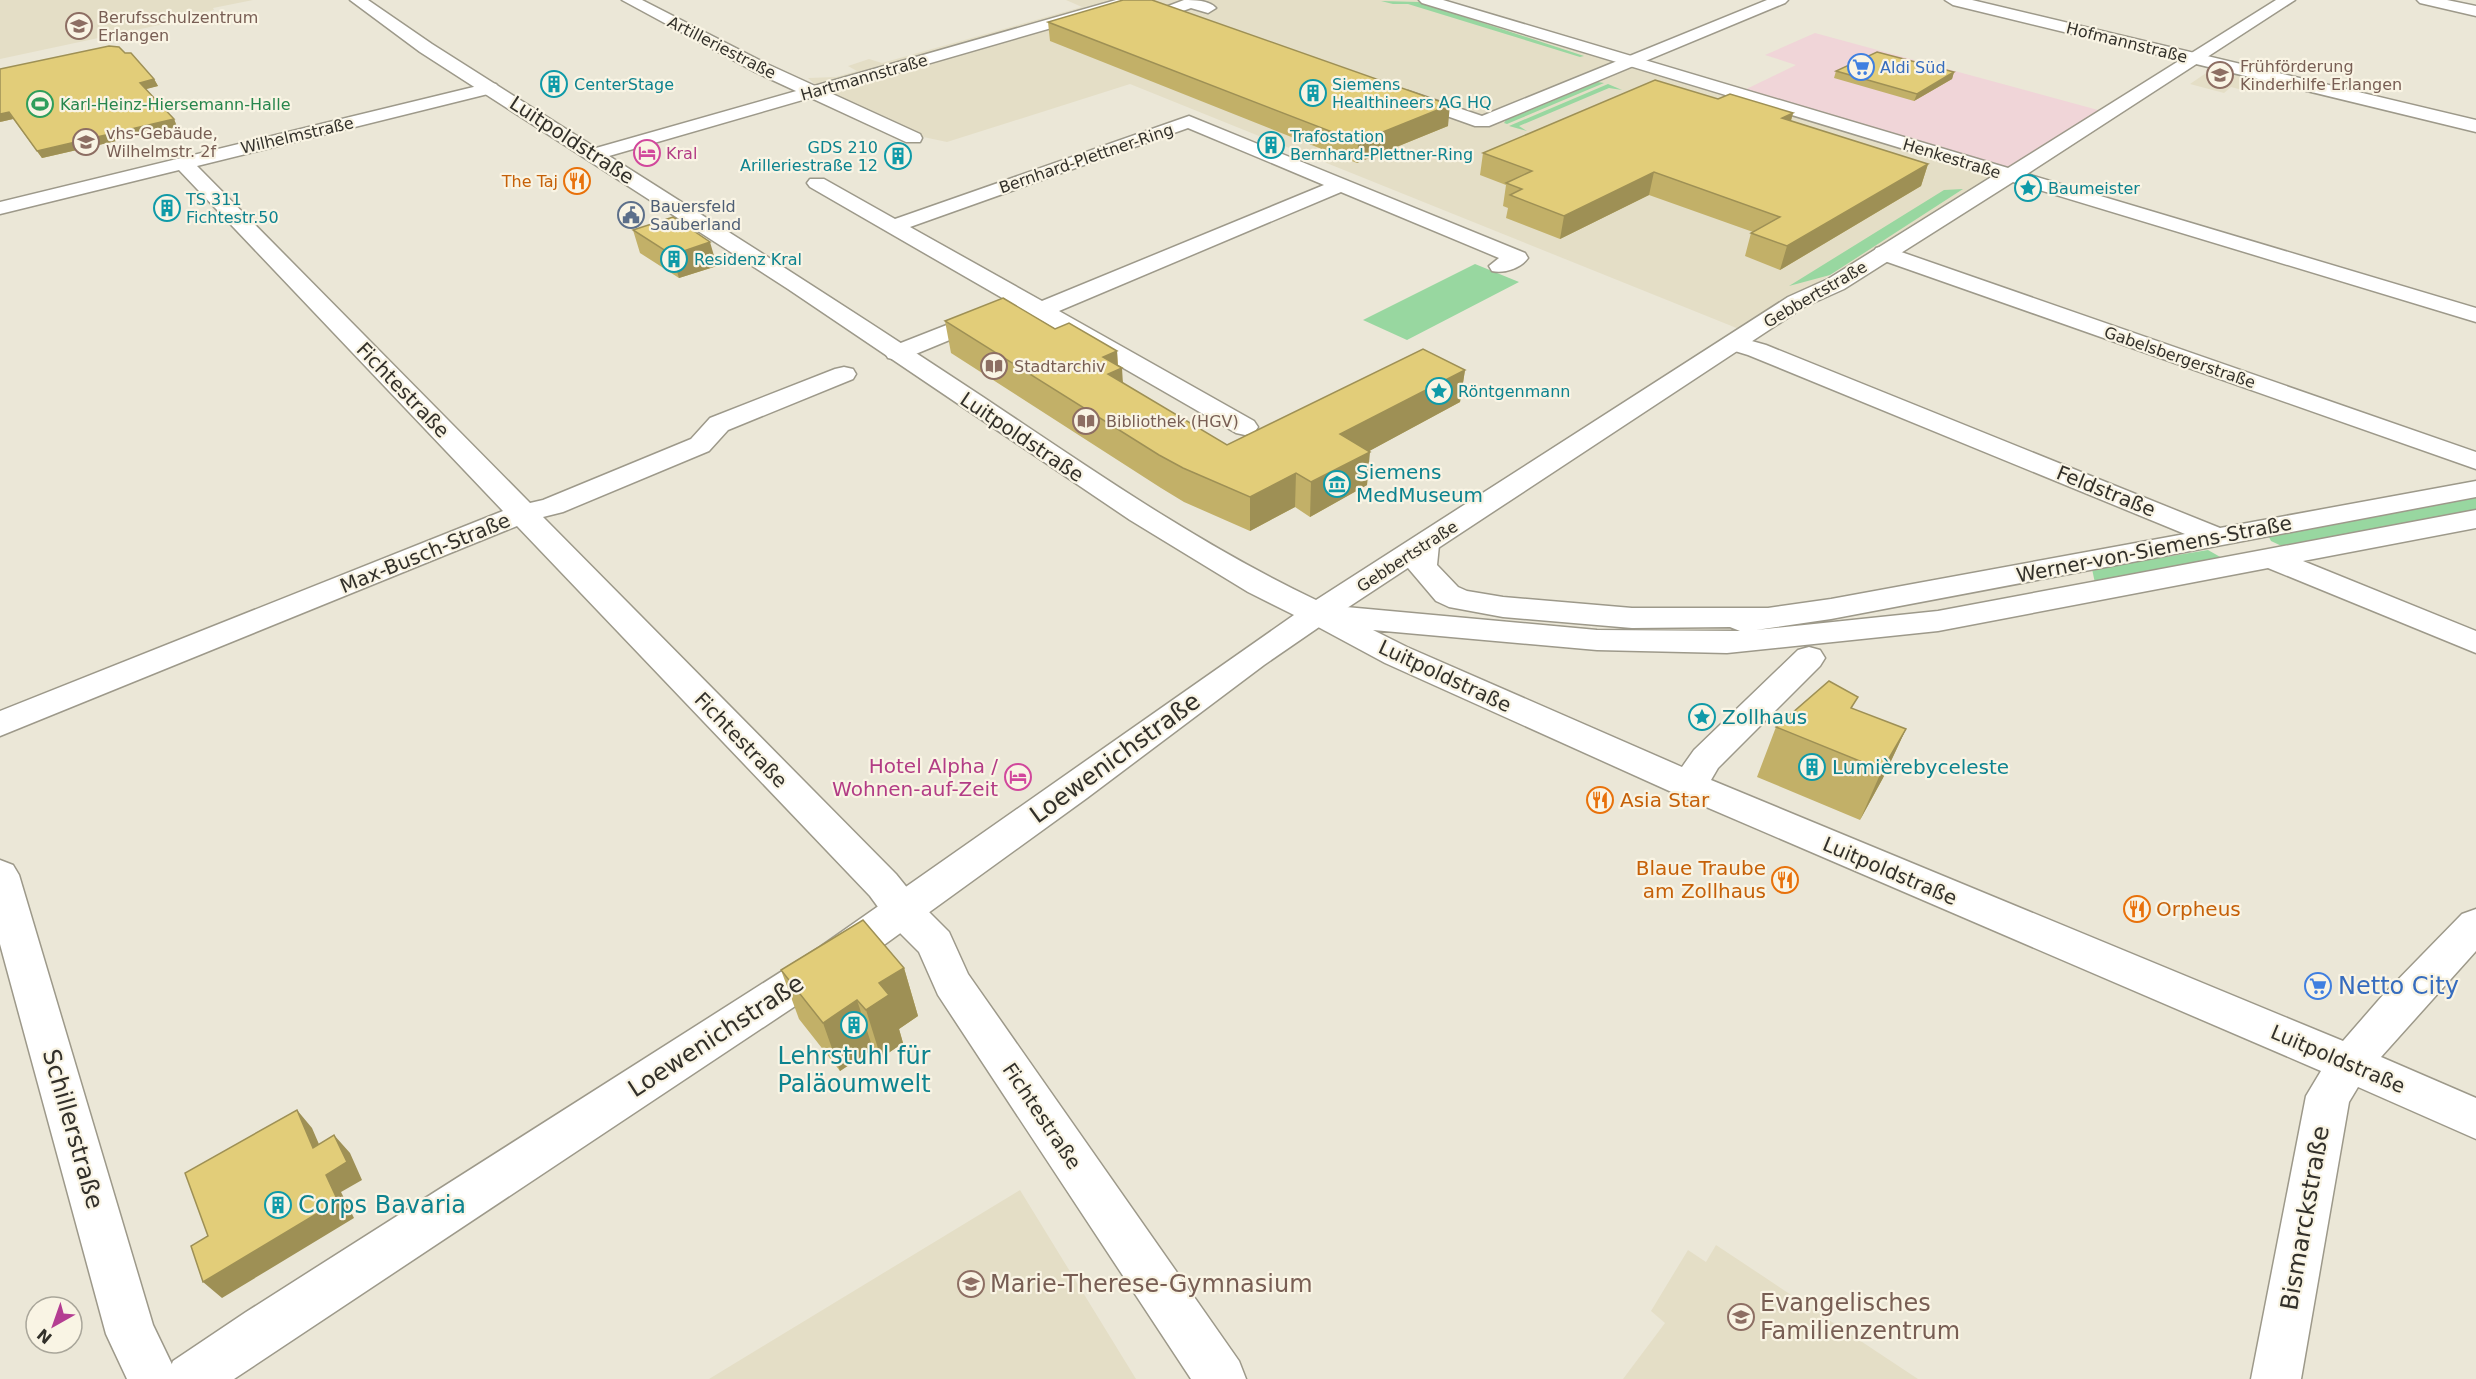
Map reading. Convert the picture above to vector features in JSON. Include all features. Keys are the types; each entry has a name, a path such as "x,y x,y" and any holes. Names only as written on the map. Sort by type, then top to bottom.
{"street":[{"name":"Luitpoldstraße","path":"358,0 397,28 595,154 1140,514 1259,585 1396,655 1689,785 2349,1063 2476,1119"},
{"name":"Artilleriestraße","path":"630,0 761,68 913,138"},
{"name":"Hartmannstraße","path":"595,154 1133,0"},
{"name":"Henkestraße","path":"1428,0 2476,315"},
{"path":"1389,89 1482,122 1780,0"},
{"name":"Hofmannstraße","path":"1953,0 2476,126"},
{"name":"Gebbertstraße","path":"1318,614 1796,302 1836,284 2287,0"},
{"path":"2425,0 2476,11"},
{"path":"1184,17 1201,23"},
{"name":"Wilhelmstraße","path":"0,208 490,88"},
{"name":"Bernhard-Plettner-Ring","path":"894,226 1189,122 1517,258 1500,266"},
{"name":"Fichtestraße","path":"182,162 883,885 935,943 952,983 1221,1379"},
{"path":"817,183 1245,427"},
{"path":"897,353 1033,305 1342,185"},
{"name":"Gabelsbergerstraße","path":"1884,253 2476,461"},
{"name":"Feldstraße","path":"1734,343 1765,353 2476,643"},
{"name":"Max-Busch-Straße","path":"0,724 521,514 553,506 700,445 719,424 844,374"},
{"name":"Werner-von-Siemens-Straße","path":"1318,614 1488,632 1597,640 1727,643 1840,621 2218,537 2476,489"},
{"name":"Werner-von-Siemens-Straße","path":"1424,545 1421,560 1423,568 1447,594 1460,600 1503,607 1632,618 1938,621 2476,519"},
{"name":"Loewenichstraße","path":"191,1379 262,1329 447,1212 834,959 1253,657 1318,614"},
{"name":"Werner-von-Siemens-Straße","path":"1649,641 1764,618"},
{"path":"1689,785 1706,759 1809,658"},
{"name":"Schillerstraße","path":"0,875 131,1334 154,1379"},
{"name":"Bismarckstraße","path":"2276,1379 2328,1096 2349,1063 2370,1037 2476,925"}],"shaded area":[{"name":"Berufsschulzentrum Erlangen","path":"0,0 253,0 213,8 214,10 190,16 192,18 0,59"},
{"path":"1066,0 1428,0 2007,175 1739,329 1130,84 947,142 909,134 822,91 808,78 836,77 857,71 848,66 869,59 882,63 1082,7"},
{"path":"1815,33 2109,113 2007,175 1736,94 1796,65 1765,55"},
{"name":"Frühförderung Kinderhilfe Erlangen","path":"2212,69 2261,81 2246,91 2231,87 2224,93 2190,84"},
{"name":"Marie-Therese-Gymnasium","path":"1020,1190 1136,1379 709,1379"},
{"name":"Evangelisches Familienzentrum","path":"1716,1245 1918,1379 1623,1379 1665,1323 1651,1311 1688,1250 1706,1262"}],"green space":[{"path":"1381,1 1419,2 1584,56 1580,57 1408,4"},
{"path":"1598,82 1604,83 1507,124 1504,123 1506,120"},
{"path":"1608,84 1622,90 1609,88 1519,126 1527,131 1509,126"},
{"path":"1963,189 1830,275 1789,286 1944,190"},
{"path":"1475,264 1519,282 1407,340 1363,320"},
{"path":"2476,497 2476,513 2288,549 2271,541 2269,537"},
{"path":"2208,550 2222,558 2095,583 2092,569"}],"building":[{"path":"1123,0 1152,0 1450,105 1358,142 1048,22"},
{"path":"109,46 119,47 125,53 131,53 154,79 140,83 174,119 37,151 9,112 0,114 0,69"},
{"path":"1877,52 1954,72 1917,94 1836,71"},
{"path":"1655,80 1718,99 1730,94 1793,113 1782,118 1928,164 1787,246 1751,233 1780,217 1654,172 1564,216 1510,195 1522,189 1506,183 1532,171 1483,153"},
{"path":"673,217 710,242 672,255 633,230"},
{"path":"1003,298 1055,329 1069,323 1117,351 1103,357 1122,368 1108,374 1227,445 1423,349 1465,370 1340,434 1370,452 1311,482 1296,473 1250,497 1159,455 945,321"},
{"path":"1829,681 1858,697 1851,708 1906,729 1882,770 1776,727"},
{"path":"863,920 904,968 879,983 889,995 866,1010 857,1000 823,1023 781,970"},
{"name":"Corps Bavaria","path":"297,1110 313,1148 334,1135 347,1162 326,1175 338,1201 203,1282 191,1246 208,1236 185,1173"}],"place":[{"name":"Berufsschulzentrum Erlangen","path":"79,26"},
{"name":"Aldi Süd","path":"1861,67"},
{"name":"Frühförderung Kinderhilfe Erlangen","path":"2220,75"},
{"name":"CenterStage","path":"554,84"},
{"name":"Siemens Healthineers AG HQ","path":"1313,93"},
{"name":"Karl-Heinz-Hiersemann-Halle","path":"40,104"},
{"name":"vhs-Gebäude, Wilhelmstr. 2f","path":"86,142"},
{"name":"Trafostation Bernhard-Plettner-Ring","path":"1271,145"},
{"name":"Kral","path":"647,153"},
{"name":"GDS 210 Arilleriestraße 12","path":"898,156"},
{"name":"The Taj","path":"577,181"},
{"name":"Baumeister","path":"2028,188"},
{"name":"TS 311 Fichtestr.50","path":"167,208"},
{"name":"Bauersfeld Sauberland","path":"631,215"},
{"name":"Residenz Kral","path":"674,259"},
{"name":"Stadtarchiv","path":"994,366"},
{"name":"Röntgenmann","path":"1439,391"},
{"name":"Bibliothek (HGV)","path":"1086,421"},
{"name":"Siemens MedMuseum","path":"1337,484"},
{"name":"Zollhaus","path":"1702,717"},
{"name":"Lumièrebyceleste","path":"1812,767"},
{"name":"Hotel Alpha / Wohnen-auf-Zeit","path":"1018,777"},
{"name":"Asia Star","path":"1600,800"},
{"name":"Blaue Traube am Zollhaus","path":"1785,880"},
{"name":"Orpheus","path":"2137,909"},
{"name":"Netto City","path":"2318,986"},
{"name":"Lehrstuhl für Paläoumwelt","path":"854,1025"},
{"name":"Corps Bavaria","path":"278,1205"},
{"name":"Marie-Therese-Gymnasium","path":"971,1284"},
{"name":"Evangelisches Familienzentrum","path":"1741,1317"}]}
